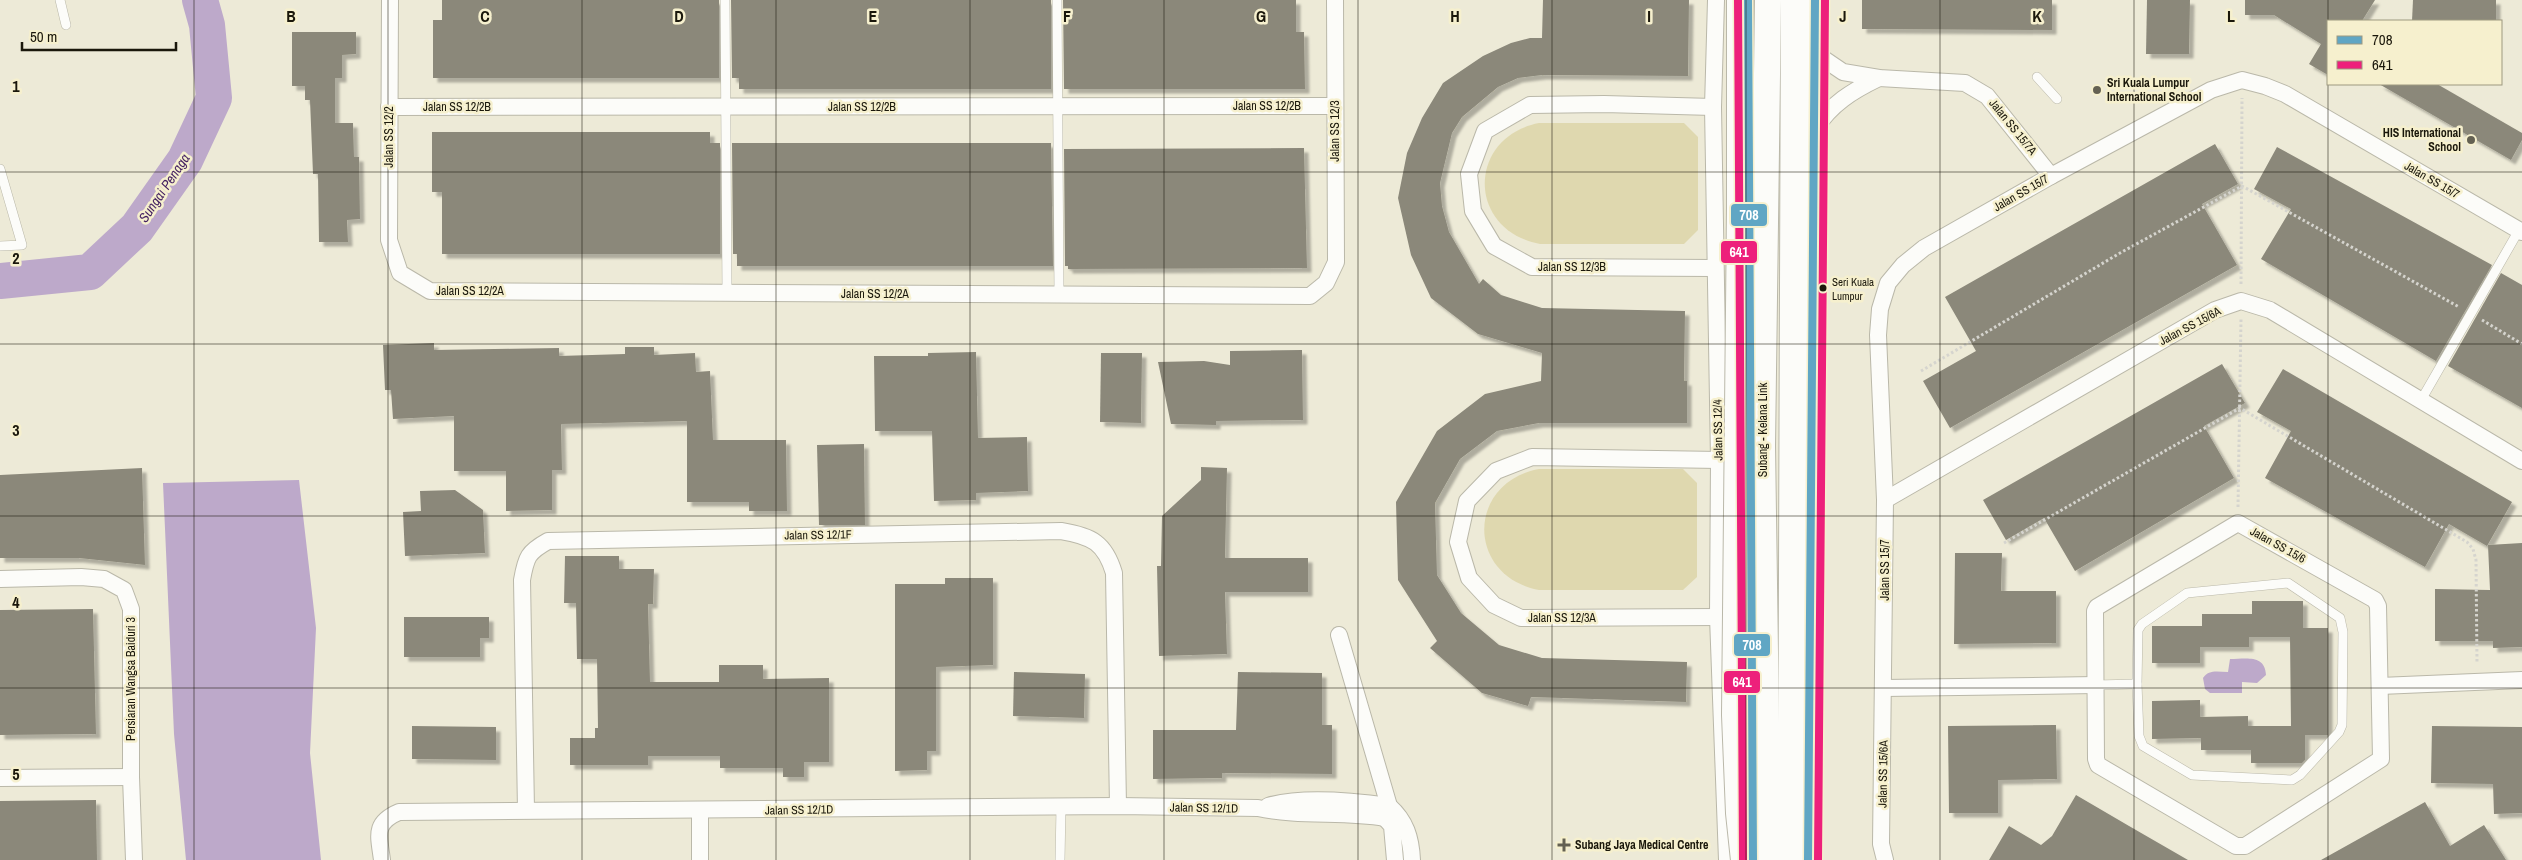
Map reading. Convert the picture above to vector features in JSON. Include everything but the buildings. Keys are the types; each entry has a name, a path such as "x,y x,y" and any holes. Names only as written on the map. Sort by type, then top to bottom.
{"main road":[{"path":"1740,0 1734,715 1739,813 1744,860"},
{"path":"1748,0 1752,860"},
{"name":"Subang - Kelana Link","path":"1768,0 1762,446 1768,860"},
{"path":"1791,860 1794,0"},
{"path":"1808,860 1815,0"}],"street":[{"name":"Jalan SS 12/2","path":"390,0 389,240 400,273"},
{"name":"Jalan SS 12/3","path":"1335,0 1336,262"},
{"name":"Jalan SS 12/4","path":"1716,0 1713,107 1714,268 1719,460 1718,616 1727,860"},
{"name":"Jalan SS 15/7A","path":"1815,53 1843,72 1880,78 1965,83 1987,96 2051,176"},
{"path":"1815,129 1824,115 1838,101 1880,78"},
{"name":"Jalan SS 15/7","path":"1884,688 1885,500 1878,335 1880,309 1888,283 1903,265 1924,248 2051,176 2211,90 2242,80 2266,86 2285,94 2520,231"},
{"name":"Jalan SS 12/3B","path":"1713,107 1604,104 1530,105 1485,132 1469,174 1473,211 1494,246 1532,267 1714,268"},
{"name":"Jalan SS 12/2B","path":"389,107 1335,106"},
{"name":"Jalan SS 12/2A","path":"400,273 430,291 1310,296 1326,283 1336,262"},
{"name":"Jalan SS 15/6A","path":"1885,500 2215,310 2241,301 2270,310 2420,402 2522,461"},
{"name":"Jalan SS 12/3A","path":"1718,616 1521,618 1494,605 1469,578 1458,542 1467,500 1496,471 1532,458 1719,460"},
{"name":"Jalan SS 15/6","path":"2238,523 2375,600 2378,606 2380,686 2381,759 2245,846 2236,846 2098,765 2096,759 2095,612 2097,607 2238,523"},
{"name":"Jalan SS 12/1F","path":"526,810 522,580 525,563 532,549 548,540 1061,531 1082,534 1097,543 1109,556 1114,573 1118,806"},
{"path":"1718,576 1751,575"},
{"name":"Persiaran Wangsa Baiduri 3","path":"0,579 81,577 104,579 124,590 131,609 131,777 134,860"},
{"path":"1339,635 1392,826 1395,860"},
{"path":"2380,686 2522,680"},
{"path":"1884,688 2096,685"},
{"name":"Jalan SS 15/6A","path":"1884,688 1882,844 1886,860"},
{"path":"0,778 131,777"},
{"name":"Jalan SS 12/1D","path":"382,860 378,830 385,818 399,812 526,810 700,811 1118,806 1258,808 1281,802 1372,803 1387,812"},
{"path":"700,811 700,860"},
{"path":"1387,812 1403,820 1409,836 1412,860"}],"lane":[{"path":"60,0 66,25"},
{"path":"725,0 727,293"},
{"path":"1057,0 1059,295"},
{"path":"2037,76 2058,99"},
{"path":"0,169 22,245 0,246"},
{"path":"2420,402 2469,313 2520,231"},
{"path":"2288,583 2340,618 2343,632 2342,725 2340,732 2300,775 2292,780 2192,775 2151,751 2143,746 2139,736 2136,684 2138,630 2142,624 2187,594 2288,583"},
{"path":"2096,685 2136,684"},
{"path":"1060,860 1061,807"}],"path":[{"path":"1921,371 2120,253 2242,186 2522,344"},
{"path":"2004,543 2240,408 2467,542 2473,549 2476,560 2477,681"}],"shaded area":[{"path":"1539,123 1684,123 1698,137 1698,230 1684,244 1540,244 1516,235 1498,221 1488,203 1485,184 1488,164 1498,146 1515,132"},
{"path":"1539,469 1683,469 1697,483 1697,577 1683,590 1539,590 1515,581 1498,567 1488,549 1484,530 1488,510 1498,492 1515,478"},
{"path":"299,480 316,628 310,753 321,860 186,860 174,734 163,483"},
{"path":"2230,659 2254,659 2265,668 2266,675 2257,683 2242,682 2242,693 2210,693 2205,689 2203,678 2211,672 2228,672"}],"waterway":[{"name":"Sungai Penaga","path":"0,281 90,272 137,228 185,160 214,98 207,25 200,0"}],"transit line":[{"name":"641","path":"1738,0 1743,860"},
{"name":"708","path":"1748,0 1753,860"},
{"name":"708","path":"1808,860 1815,0"},
{"name":"641","path":"1818,860 1825,0"}],"place":[{"name":"Sri Kuala Lumpur International School","path":"2097,90"},
{"name":"HIS International School","path":"2471,140"},
{"name":"Seri Kuala Lumpur","path":"1823,288"},
{"name":"Subang Jaya Medical Centre","path":"1564,845"}]}
